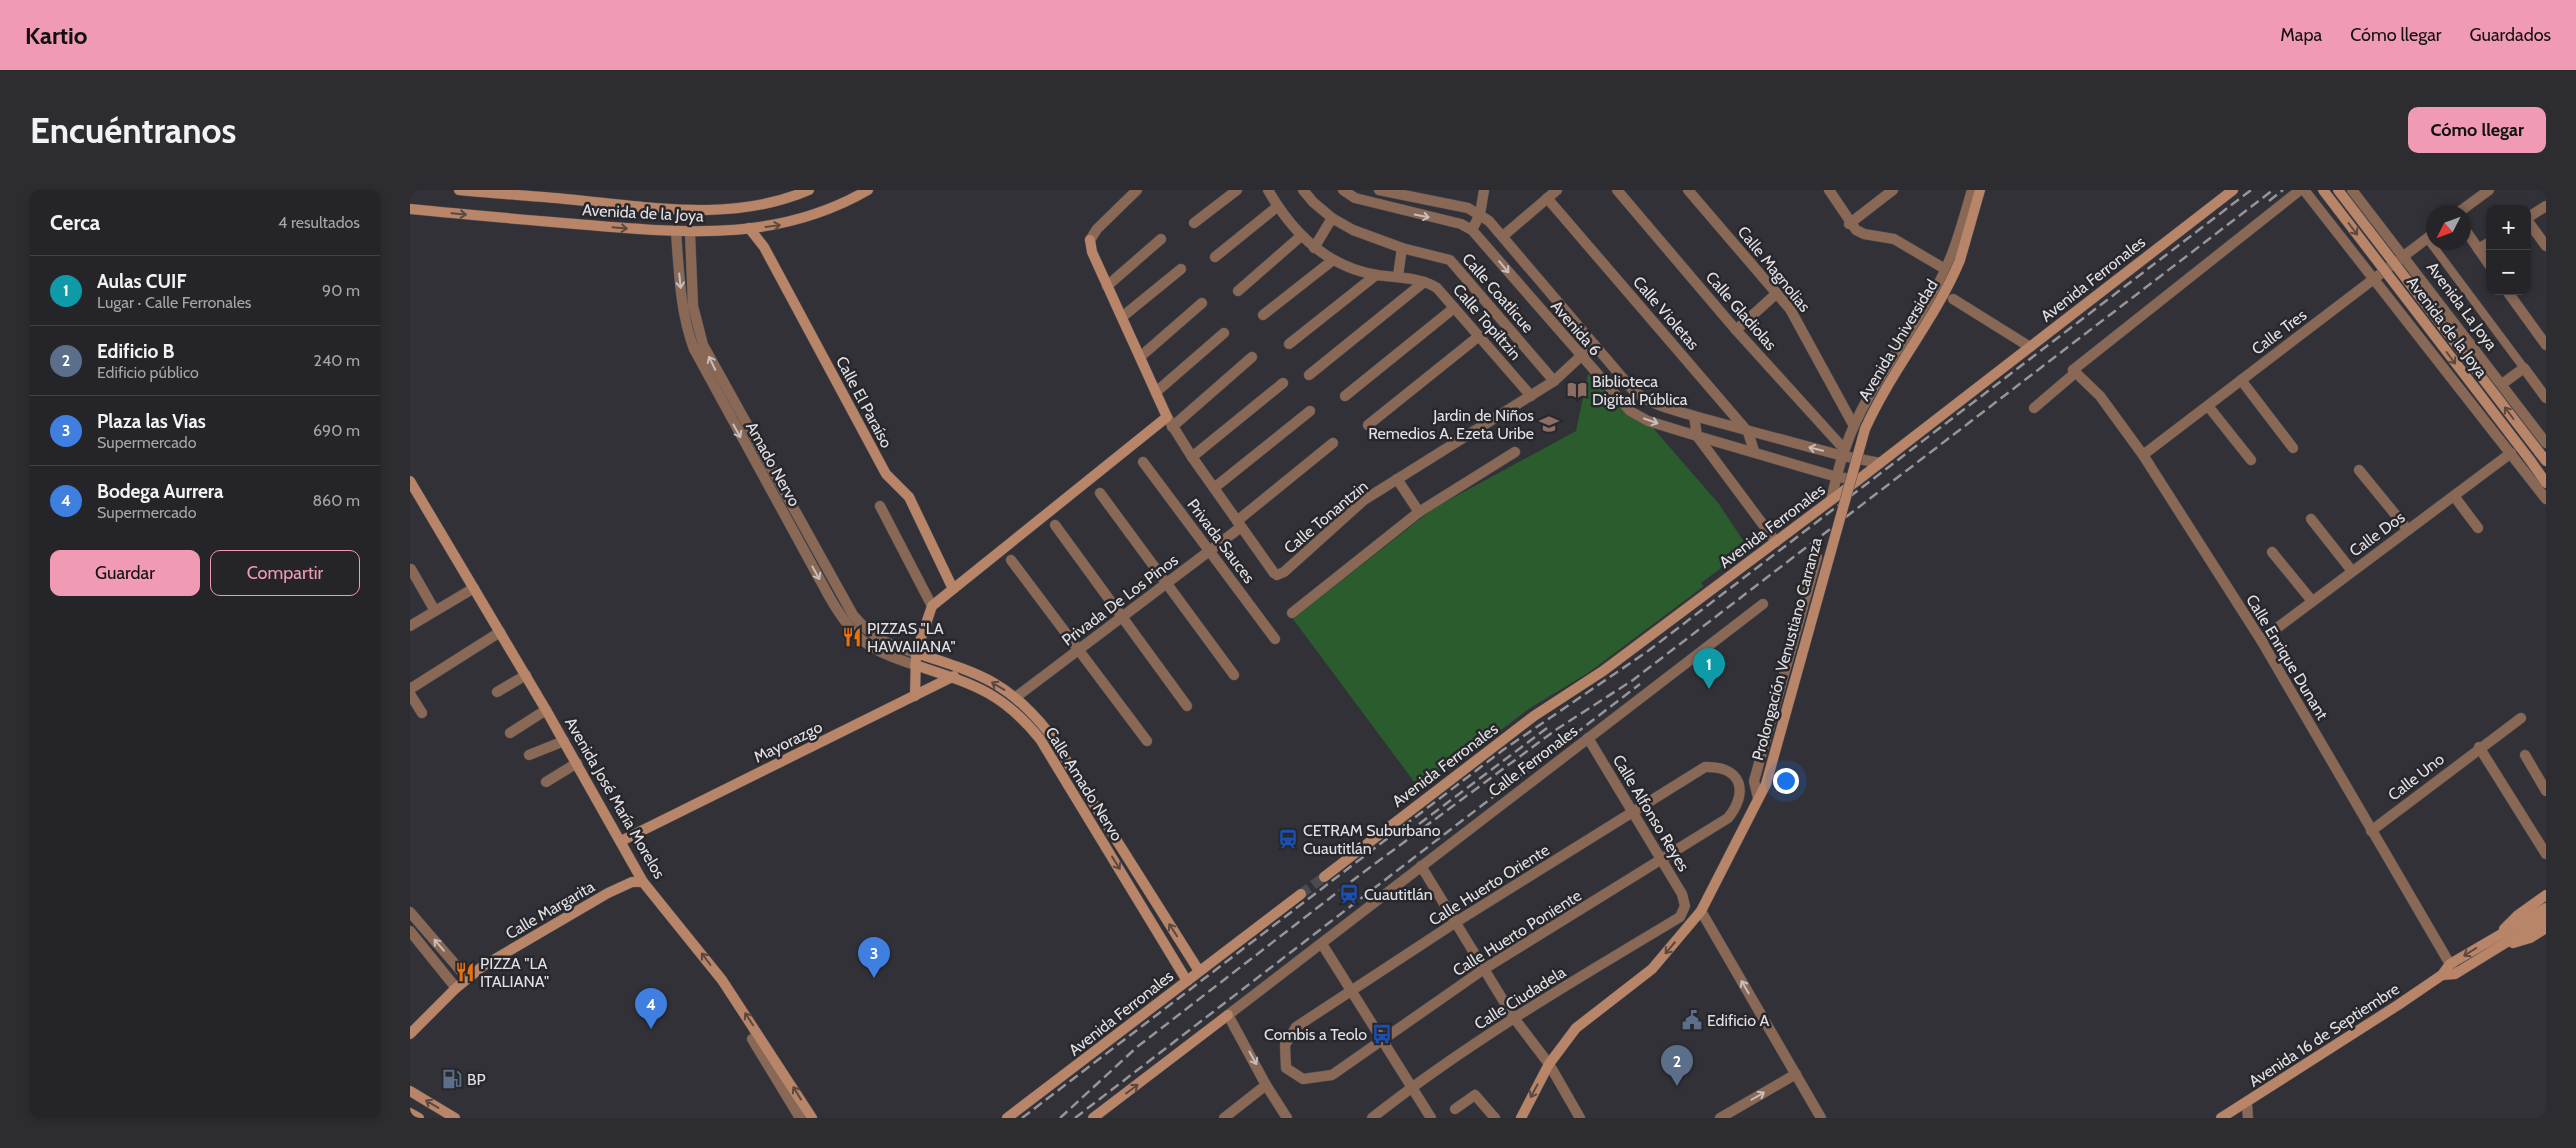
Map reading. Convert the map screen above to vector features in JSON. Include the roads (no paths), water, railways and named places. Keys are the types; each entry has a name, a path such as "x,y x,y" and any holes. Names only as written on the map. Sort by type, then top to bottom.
{"main road":[{"name":"Avenida de la Joya","path":"459,190 707,210 741,209 765,205 808,190"},
{"name":"Avenida de la Joya","path":"410,210 690,233 796,222 824,213 868,190"},
{"name":"Avenida Universidad","path":"1842,506 1865,428 1876,404 1936,310 1960,260 1980,190"},
{"name":"Avenida Ferronales","path":"1324,877 1534,716 1602,671 1776,542 2233,190"},
{"name":"Avenida de la Joya","path":"2323,190 2546,483"},
{"name":"Avenida de la Joya","path":"2338,190 2546,461"},
{"name":"Calle El Paraíso","path":"749,228 764,247 886,474 909,497 952,589"},
{"path":"915,696 916,653 932,606 1169,422 1092,252 1090,240"},
{"name":"Avenida José María Morelos","path":"410,481 564,740 642,882 722,980 782,1069 812,1118"},
{"name":"Prolongación Venustiano Carranza","path":"1520,1116 1548,1064 1576,1028 1652,969 1701,911 1766,784 1842,506"},
{"name":"Calle Amado Nervo","path":"916,653 968,669 1016,697 1048,733 1199,971"},
{"name":"Calle Amado Nervo","path":"915,665 982,688 1017,713 1040,739 1186,981"},
{"name":"Mayorazgo","path":"621,841 968,669"},
{"name":"Calle Margarita","path":"410,1034 456,988 483,966 608,893 632,882 642,882"},
{"name":"Avenida Ferronales","path":"1007,1118 1301,894"},
{"path":"2498,935 2518,915 2546,895"},
{"path":"2450,964 2546,908"},
{"path":"2455,974 2546,918"},
{"path":"2503,946 2530,938 2546,928"},
{"name":"Avenida 16 de Septiembre","path":"2222,1118 2442,975 2450,964"},
{"name":"Avenida 16 de Septiembre","path":"2442,975 2455,974"},
{"path":"1094,1118 1228,1015"},
{"path":"410,1091 455,1118"},
{"path":"410,1113 419,1118"}],"street":[{"path":"531,196 542,190"},
{"path":"1090,240 1097,229 1137,190"},
{"path":"1194,223 1237,190"},
{"name":"Calle Topiltzin","path":"1268,190 1301,236 1314,248 1333,260 1376,274 1398,276 1424,282 1437,288 1531,396"},
{"name":"Calle Coatlicue","path":"1303,190 1312,202 1332,218 1353,230 1402,248 1445,258 1454,263 1554,381"},
{"name":"Avenida 6","path":"1343,190 1356,198 1401,211 1461,224 1472,230 1615,396 1638,417 1836,477 1858,480"},
{"name":"Avenida 6","path":"1379,190 1468,208 1480,214 1503,236 1632,389 1644,399 1748,432 1844,453 1880,463"},
{"path":"1472,230 1480,214 1484,190"},
{"path":"1503,236 1557,190"},
{"name":"Calle Gladiolas","path":"1617,190 1844,453"},
{"name":"Calle Magnolias","path":"1688,190 1777,293 1801,326 1854,426"},
{"path":"1829,190 1849,224 1864,234 1894,239 1945,269"},
{"path":"1849,224 1893,190"},
{"name":"Avenida Universidad","path":"1831,500 1836,477 1854,426 1871,393 1936,289 1954,249 1972,190"},
{"path":"2034,408 2074,371 2302,190 2546,500"},
{"name":"Avenida La Joya","path":"2352,190 2405,256 2546,443"},
{"path":"2469,205 2489,190"},
{"path":"1401,211 1405,195"},
{"name":"Calle Violetas","path":"1548,198 1748,432 1754,451"},
{"path":"1215,256 1278,206"},
{"path":"2531,216 2546,206"},
{"path":"1314,248 1332,218"},
{"path":"2531,225 2546,246"},
{"name":"Amado Nervo","path":"676,232 683,308 688,333 694,349 825,589 844,622 857,637 885,655 915,665"},
{"name":"Amado Nervo","path":"690,233 693,306 698,330 721,380 853,616 878,639 916,653"},
{"path":"1238,291 1301,236"},
{"name":"Calle Tres","path":"2143,455 2426,238"},
{"path":"2471,238 2486,260"},
{"path":"1107,286 1162,239"},
{"path":"2478,249 2486,244"},
{"path":"1398,276 1402,248"},
{"path":"2441,250 2546,398"},
{"path":"1263,315 1333,260"},
{"path":"1122,317 1181,269"},
{"path":"1289,344 1376,274"},
{"path":"1309,375 1424,282"},
{"path":"1736,330 1777,293"},
{"path":"2510,295 2546,345"},
{"path":"1952,299 2030,347"},
{"path":"1140,357 1202,303"},
{"path":"1345,396 1454,308"},
{"path":"1156,392 1224,333"},
{"path":"1368,425 1479,336"},
{"name":"Calle Tonantzin","path":"1239,524 1274,573 1284,572 1364,500 1554,381 1594,344"},
{"path":"1239,524 1169,422 1252,357"},
{"path":"2502,384 2524,368"},
{"name":"Calle Enrique Dunant","path":"2074,371 2100,396 2143,455 2260,640 2455,974"},
{"path":"2241,380 2293,448"},
{"path":"1192,457 1283,384"},
{"path":"2208,406 2252,460"},
{"path":"1214,488 1310,412"},
{"path":"1694,416 1697,436 1776,542"},
{"name":"Privada De Los Pinos","path":"1016,697 1210,550 1332,443"},
{"path":"1292,613 1419,512 1515,452"},
{"name":"Calle Dos","path":"2260,640 2511,454"},
{"name":"Privada Sauces","path":"1143,462 1275,639"},
{"path":"2359,470 2408,530"},
{"path":"1397,479 1419,512"},
{"path":"1100,493 1234,675"},
{"path":"2454,496 2478,528"},
{"path":"880,506 932,606"},
{"path":"2310,519 2352,571"},
{"path":"1055,525 1187,706"},
{"path":"2272,552 2312,601"},
{"name":"Prolongación Venustiano Carranza","path":"1758,798 1754,781 1817,557"},
{"path":"1011,560 1147,741"},
{"path":"410,569 436,611"},
{"path":"410,626 474,588"},
{"name":"Calle Ferronales","path":"1322,944 1763,604"},
{"path":"410,689 500,632"},
{"path":"497,692 526,675"},
{"path":"410,694 422,713"},
{"path":"510,733 546,710"},
{"name":"Calle Uno","path":"2371,830 2479,747 2521,718"},
{"name":"Calle Alfonso Reyes","path":"1588,738 1682,894 1685,906"},
{"path":"529,755 564,740"},
{"path":"2479,747 2546,854"},
{"path":"2525,755 2546,791"},
{"path":"546,782 576,763"},
{"name":"Calle Huerto Oriente","path":"1286,1068 1285,1045 1296,1027 1456,922 1705,767 1728,770 1738,780"},
{"path":"1064,779 1074,773"},
{"name":"Calle Huerto Poniente","path":"1286,1068 1303,1079 1332,1075 1484,969 1728,818 1741,795 1738,780"},
{"path":"1421,866 1514,1018 1548,1064 1580,1118"},
{"path":"1140,903 1150,896"},
{"name":"Calle Ciudadela","path":"1372,1118 1410,1088 1514,1018 1680,917 1685,906"},
{"path":"1701,911 1821,1118"},
{"path":"411,916 467,978"},
{"path":"410,931 456,988"},
{"path":"1287,1118 1266,1085 1228,1015 1322,944 1410,1088 1431,1118"},
{"path":"752,1039 800,1118"},
{"path":"1720,1118 1796,1074"},
{"path":"1224,1118 1266,1085"},
{"path":"1455,1109 1474,1095 1495,1118"},
{"path":"2247,1103 2248,1118"}],"tunnel":[{"path":"1301,894 1324,877"}],"railway":[{"path":"1022,1118 1503,750 1648,651 2251,190"},
{"path":"1060,1118 1137,1047 1361,874 1557,729 1633,680 2273,190"},
{"path":"2269,201 2283,190"},
{"path":"1075,1118 1640,684"},
{"path":"1419,824 1547,728"}],"place":[{"name":"Biblioteca Digital Pública","path":"1577,390"},
{"name":"Jardin de Niños Remedios A. Ezeta Uribe","path":"1549,424"},
{"name":"PIZZAS \"LA HAWAIIANA\"","path":"852,637"},
{"name":"Aulas CUIF","path":"1709,689"},
{"name":"CETRAM Suburbano Cuautitlán","path":"1288,839"},
{"name":"Cuautitlán","path":"1349,894"},
{"name":"PIZZA \"LA ITALIANA\"","path":"465,972"},
{"name":"Plaza las Vias","path":"874,978"},
{"name":"Edificio A","path":"1692,1020"},
{"name":"Bodega Aurrera","path":"651,1029"},
{"name":"Combis a Teolo","path":"1382,1034"},
{"name":"BP","path":"452,1079"},
{"name":"Edificio B","path":"1677,1086"}]}
